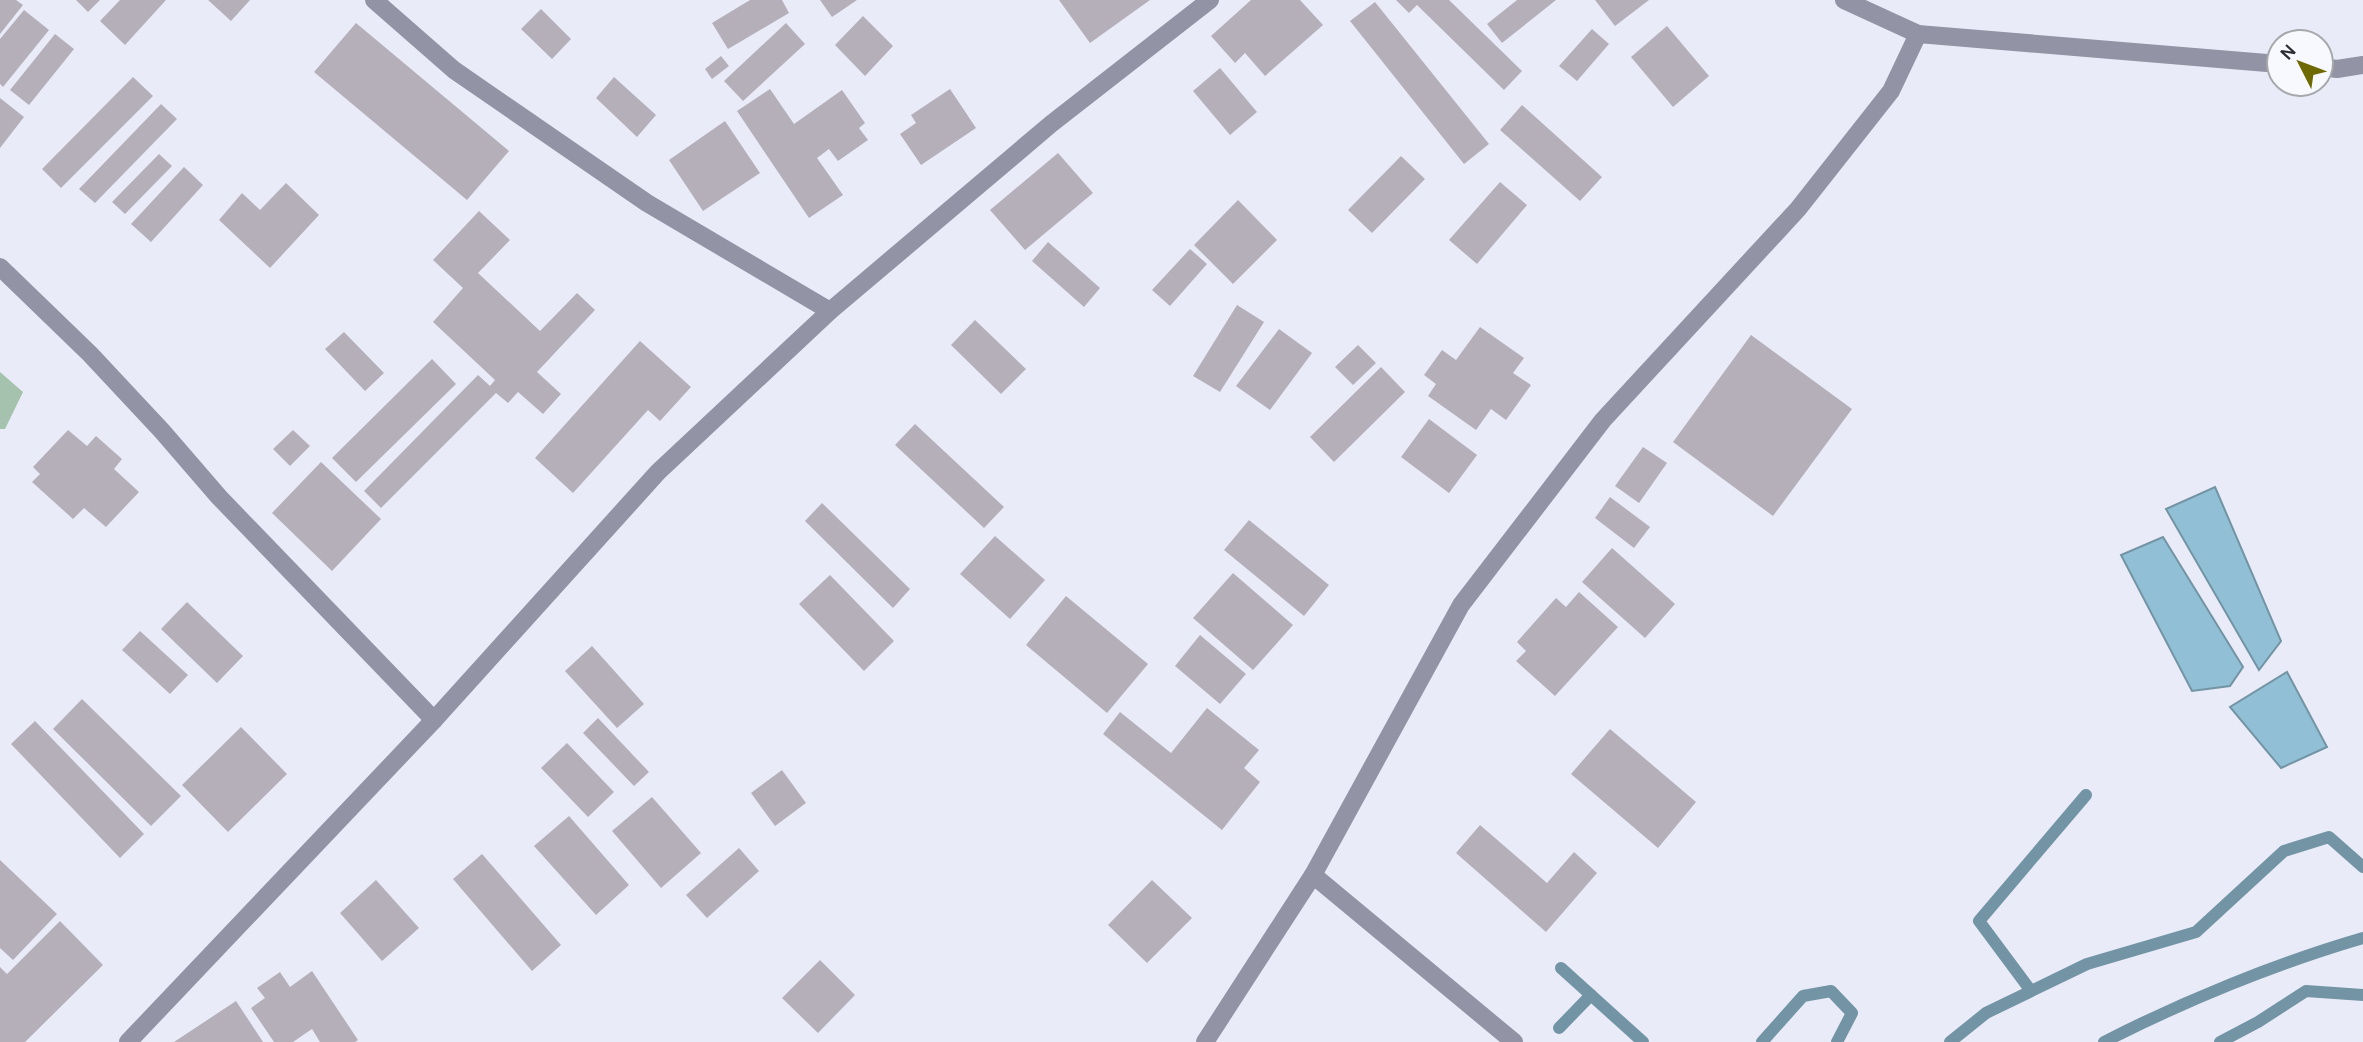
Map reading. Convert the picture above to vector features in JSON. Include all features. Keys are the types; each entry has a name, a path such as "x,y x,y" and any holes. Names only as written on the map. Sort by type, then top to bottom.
{"street":[{"path":"374,0 454,70 647,203 831,311"},
{"path":"128,1042 434,720 658,472 831,311 1051,124 1210,0"},
{"path":"1844,0 1919,34 2265,63"},
{"path":"1205,1042 1313,875 1461,605 1603,420 1798,209 1891,91 1919,34"},
{"path":"2335,69 2363,65"},
{"path":"0,267 90,354 219,497 434,720"},
{"path":"1313,875 1514,1042"}],"green space":[{"path":"0,372 23,392 5,429 0,429"}],"water":[{"path":"2215,487 2281,641 2259,670 2166,509"},
{"path":"2163,537 2243,667 2230,686 2192,691 2121,555"},
{"path":"2287,672 2327,747 2281,768 2230,707"}],"building":[{"path":"0,0 16,0 23,5 0,34"},
{"path":"76,0 100,0 88,12"},
{"path":"120,0 166,0 125,45 100,21"},
{"path":"208,0 250,0 231,21"},
{"path":"750,0 782,0 789,13 728,49 712,23"},
{"path":"820,0 857,0 832,17"},
{"path":"1059,0 1150,0 1090,43"},
{"path":"1251,0 1300,0 1323,25 1265,76 1245,53 1235,63 1211,36"},
{"path":"1396,0 1449,0 1522,71 1504,90 1417,5 1409,13"},
{"path":"1517,0 1556,0 1502,43 1487,24"},
{"path":"1595,0 1649,0 1615,26"},
{"path":"1375,2 1489,144 1464,164 1350,21"},
{"path":"541,9 571,39 552,59 521,29"},
{"path":"24,10 49,30 3,87 0,84 0,39"},
{"path":"863,16 893,46 865,76 835,45"},
{"path":"356,23 509,151 467,200 314,72"},
{"path":"786,23 805,44 743,101 724,81"},
{"path":"1667,26 1709,76 1673,107 1631,57"},
{"path":"1592,29 1609,44 1577,81 1559,66"},
{"path":"55,34 74,49 29,105 10,90"},
{"path":"721,56 729,66 712,79 705,69"},
{"path":"1220,68 1257,112 1230,135 1193,91"},
{"path":"133,77 153,96 61,188 42,169"},
{"path":"614,77 656,115 637,137 596,98"},
{"path":"770,89 794,124 842,90 865,123 859,128 868,140 838,161 829,149 817,158 843,195 809,218 737,111"},
{"path":"950,89 976,128 921,165 900,134 916,123 911,115"},
{"path":"0,98 24,117 0,148"},
{"path":"161,104 177,119 95,203 79,189"},
{"path":"1522,105 1602,177 1580,201 1500,130"},
{"path":"725,121 760,173 703,211 669,160"},
{"path":"1058,153 1093,193 1025,250 990,210"},
{"path":"159,154 172,166 125,214 112,202"},
{"path":"1401,156 1425,179 1372,233 1348,210"},
{"path":"184,167 203,185 151,242 131,224"},
{"path":"1500,182 1527,205 1477,264 1449,240"},
{"path":"286,183 319,215 270,268 219,220 242,193 260,210"},
{"path":"1238,200 1277,240 1233,284 1194,245"},
{"path":"479,211 510,240 478,273 540,331 577,293 595,310 537,372 561,394 543,414 518,392 508,403 496,393 381,508 364,491 478,375 490,386 495,380 433,322 463,288 433,260"},
{"path":"1048,242 1100,288 1084,307 1032,261"},
{"path":"1190,249 1207,264 1170,306 1152,290"},
{"path":"1237,305 1264,322 1220,392 1193,376"},
{"path":"975,320 1026,369 1001,394 951,345"},
{"path":"1480,327 1524,358 1513,373 1531,385 1506,420 1491,409 1476,430 1428,396 1436,384 1424,375 1442,350 1456,360"},
{"path":"1279,329 1312,353 1270,410 1236,386"},
{"path":"344,332 384,373 365,391 325,349"},
{"path":"1751,335 1852,409 1773,516 1673,442"},
{"path":"640,341 691,387 660,421 648,410 573,493 535,458"},
{"path":"1358,345 1376,363 1353,385 1335,367"},
{"path":"432,359 456,384 356,482 332,458"},
{"path":"1381,367 1405,392 1334,462 1310,437"},
{"path":"1429,419 1477,455 1449,493 1401,457"},
{"path":"915,424 1004,507 984,528 895,445"},
{"path":"68,430 87,446 96,436 122,459 114,469 139,492 106,527 84,508 73,519 32,482 40,474 33,467"},
{"path":"293,430 310,446 290,466 273,449"},
{"path":"1643,447 1667,463 1639,503 1615,486"},
{"path":"321,462 381,519 332,571 272,513"},
{"path":"1610,497 1650,527 1634,548 1595,518"},
{"path":"822,503 910,589 893,608 805,521"},
{"path":"1249,520 1329,585 1304,616 1224,550"},
{"path":"995,536 1045,580 1010,619 960,574"},
{"path":"1612,548 1675,604 1645,638 1582,582"},
{"path":"1233,573 1293,625 1253,670 1193,618"},
{"path":"830,575 894,641 864,671 799,604"},
{"path":"1579,592 1618,627 1555,696 1516,661 1526,651 1517,642 1556,598 1566,607"},
{"path":"1066,596 1148,664 1107,713 1026,645"},
{"path":"187,602 243,656 217,683 161,629"},
{"path":"140,631 188,675 170,694 122,650"},
{"path":"1200,635 1246,674 1220,704 1175,666"},
{"path":"592,646 644,704 617,728 565,671"},
{"path":"82,699 181,796 151,826 53,729"},
{"path":"1207,708 1259,750 1244,768 1260,782 1222,830 1103,734 1120,712 1171,753"},
{"path":"598,718 649,772 634,786 583,733"},
{"path":"35,721 144,834 120,858 11,744"},
{"path":"241,727 287,774 228,832 182,785"},
{"path":"1610,729 1696,802 1658,848 1571,774"},
{"path":"567,743 614,792 588,817 541,768"},
{"path":"782,770 806,803 775,826 751,793"},
{"path":"652,797 701,853 661,888 612,831"},
{"path":"569,816 629,885 596,915 534,846"},
{"path":"1480,825 1547,883 1574,852 1597,873 1546,932 1456,853"},
{"path":"739,848 759,871 707,918 686,895"},
{"path":"482,854 561,945 532,971 453,879"},
{"path":"0,860 57,914 13,960 0,948"},
{"path":"376,880 419,928 382,961 340,913"},
{"path":"1152,880 1192,918 1147,963 1108,925"},
{"path":"60,921 103,965 25,1042 0,1042 0,967 7,974"},
{"path":"820,960 855,995 818,1033 782,998"},
{"path":"312,971 358,1040 355,1042 320,1042 312,1029 293,1042 274,1042 251,1008 265,998 257,988 280,972 290,987"},
{"path":"236,1001 263,1042 174,1042"}],"waterway":[{"path":"2031,991 1979,921 2086,795"},
{"path":"1950,1042 1986,1013 2087,964 2196,932 2284,851 2329,837 2363,867"},
{"path":"2104,1042 2231,984 2363,938"},
{"path":"1561,968 1643,1042"},
{"path":"1762,1042 1803,996 1831,991 1852,1013 1837,1042"},
{"path":"2220,1042 2258,1022 2306,991 2363,995"},
{"path":"1559,1028 1591,995"}]}
